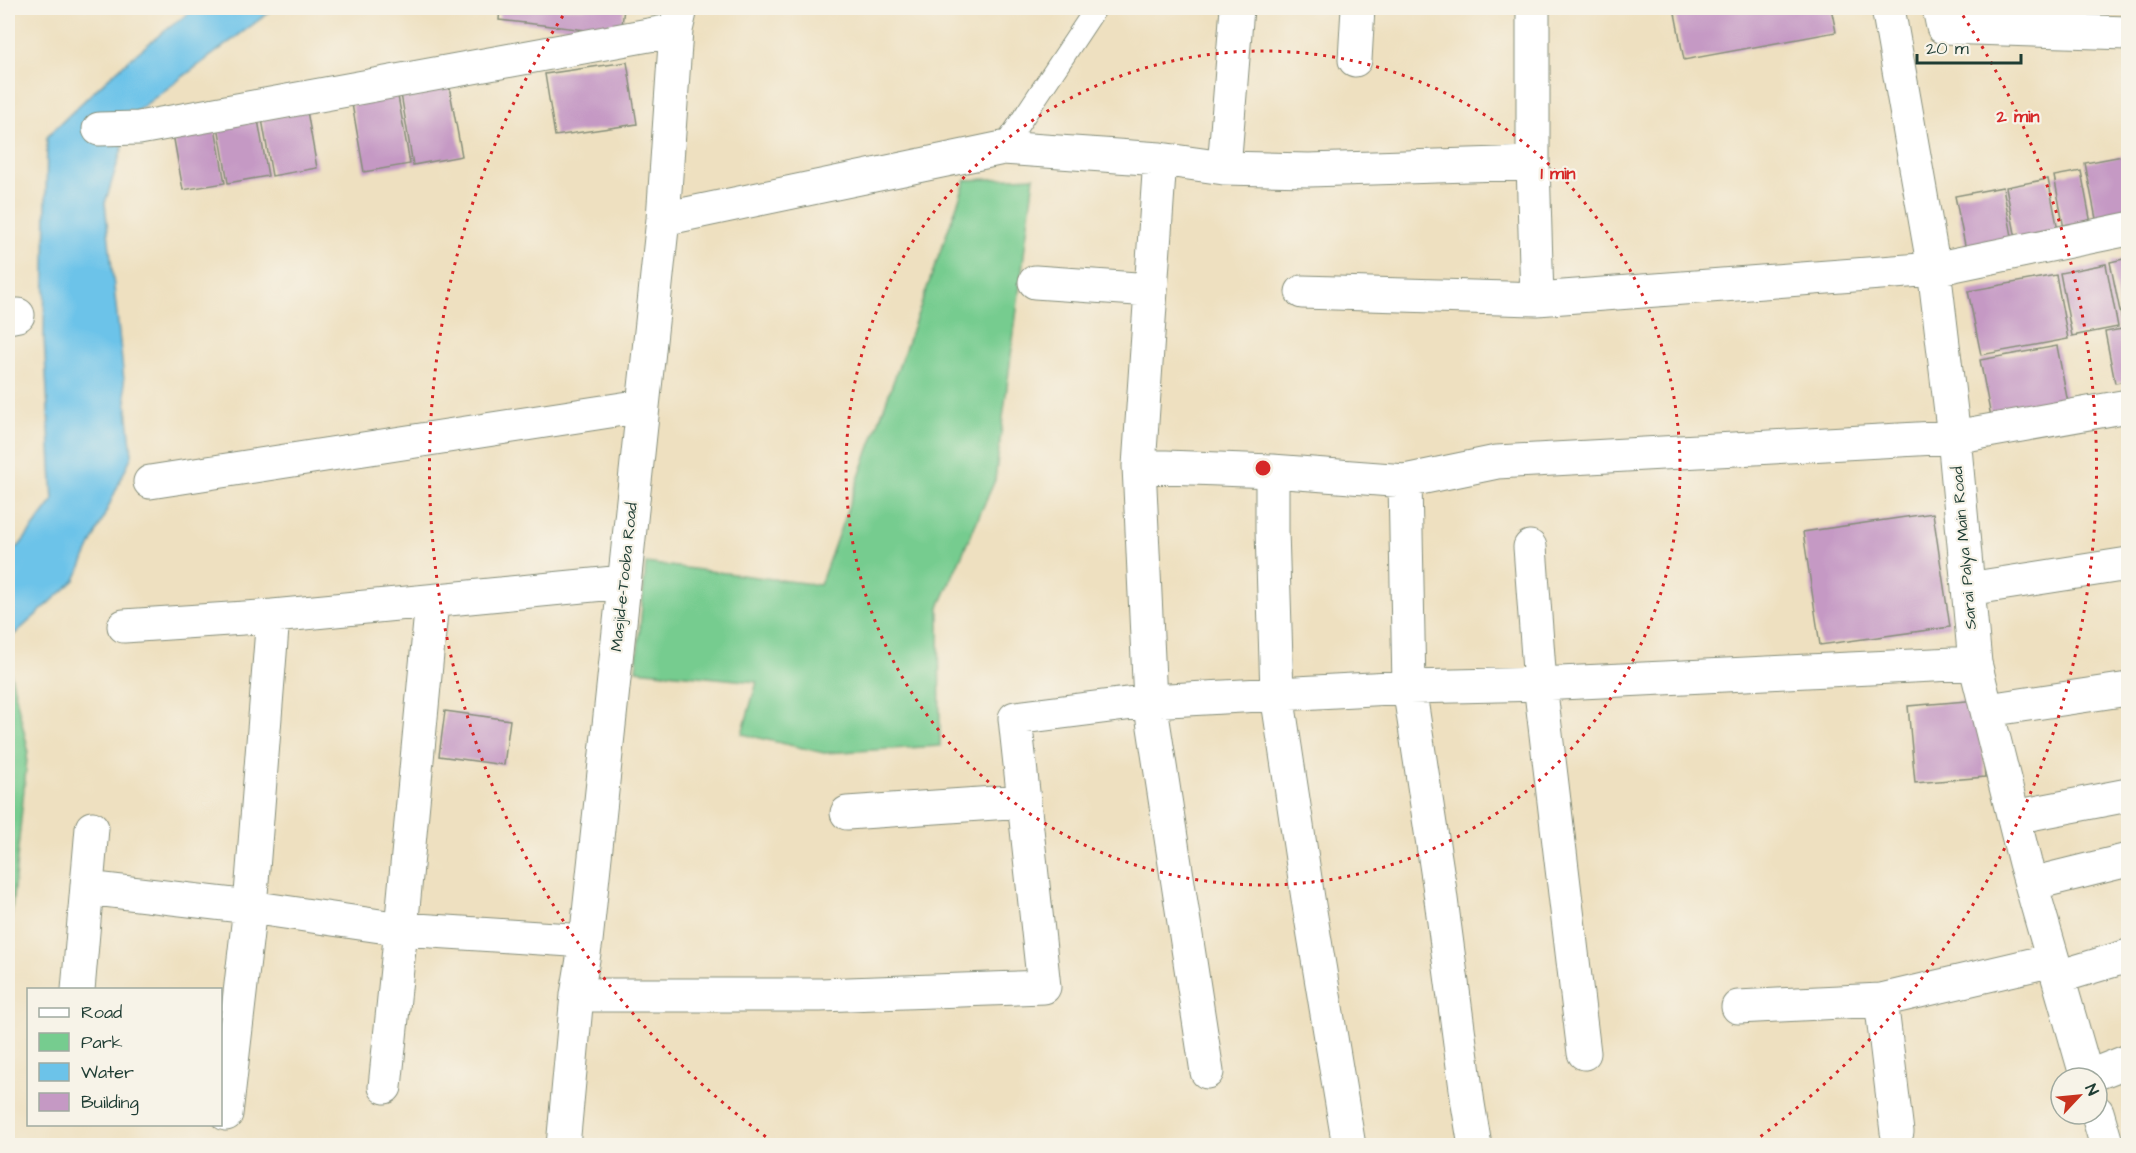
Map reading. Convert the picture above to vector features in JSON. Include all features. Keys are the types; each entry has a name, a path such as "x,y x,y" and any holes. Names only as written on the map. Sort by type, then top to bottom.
{"street":[{"path":"1224,168 1237,8"},
{"path":"1354,60 1358,8"},
{"path":"1533,8 1533,163 1537,299"},
{"path":"1889,10 1939,9 1943,27 2128,33"},
{"name":"Sarai Palya Main Road","path":"1889,10 1934,269 1954,438 1975,663 2031,884 2084,1066"},
{"path":"99,129 140,128 678,19"},
{"name":"Masjid-e-Tooba Road","path":"563,1146 577,994 586,941 663,219 678,19"},
{"path":"663,219 1003,148 1160,159 1224,168 1310,170 1533,163"},
{"path":"1160,159 1138,466 1150,701 1207,1072"},
{"path":"1302,292 1537,299 1934,269 2128,229"},
{"path":"1035,282 1151,290"},
{"path":"150,482 642,406"},
{"path":"1138,466 1272,471 1405,481 1497,462 1954,438 2128,406"},
{"path":"1272,471 1278,694 1309,905 1349,1146"},
{"path":"1405,481 1409,687 1475,1146"},
{"path":"1530,547 1540,684 1584,1053"},
{"path":"1968,589 2128,564"},
{"path":"124,626 273,616 624,582"},
{"path":"385,1087 432,601"},
{"path":"226,1114 250,907 273,616"},
{"path":"577,994 820,995 1044,987 1016,718 1150,701 1409,687 1540,684 1975,663"},
{"path":"1988,711 2128,689"},
{"path":"2014,817 2128,795"},
{"path":"847,813 1024,801"},
{"path":"78,988 92,828"},
{"path":"2031,884 2128,860"},
{"path":"87,888 250,907 401,929 586,941"},
{"path":"1738,1007 1881,1000 2128,956"},
{"path":"1881,1000 1897,1132"},
{"path":"2109,1069 2128,1061"},
{"path":"2101,1126 2107,1146"}],"lane":[{"path":"1003,148 1096,8"}],"green space":[{"path":"1034,177 995,480 939,607 940,746 824,753 742,734 757,682 636,670 646,563 820,585 966,180"},
{"path":"8,662 28,749 8,934"}],"water":[{"path":"196,8 275,8 133,114 105,203 132,455 75,580 8,640 8,553 20,545 53,501 44,337 47,137 118,69"}],"building":[{"path":"500,8 624,8 621,34 499,20"},
{"path":"1674,8 1831,8 1836,32 1684,60"},
{"path":"627,62 637,124 555,136 545,74"},
{"path":"449,86 462,156 413,165 401,94"},
{"path":"398,96 410,164 364,172 352,104"},
{"path":"307,111 317,168 272,176 262,119"},
{"path":"258,120 268,176 228,183 218,126"},
{"path":"215,127 225,183 183,190 173,134"},
{"path":"2128,155 2128,218 2097,224 2085,163"},
{"path":"2081,171 2092,229 2065,234 2054,176"},
{"path":"2048,179 2059,235 2017,244 2006,187"},
{"path":"2003,187 2014,247 1967,255 1955,196"},
{"path":"2128,258 2128,320 2122,321 2110,262"},
{"path":"2106,264 2118,327 2072,336 2060,273"},
{"path":"2056,275 2068,339 1981,355 1968,291"},
{"path":"2128,328 2128,381 2115,383 2105,332"},
{"path":"2057,346 2068,403 1991,417 1980,360"},
{"path":"1933,513 1950,627 1820,645 1803,532"},
{"path":"1978,700 1985,777 1915,783 1908,706"},
{"path":"445,711 510,720 504,765 439,756"}]}
